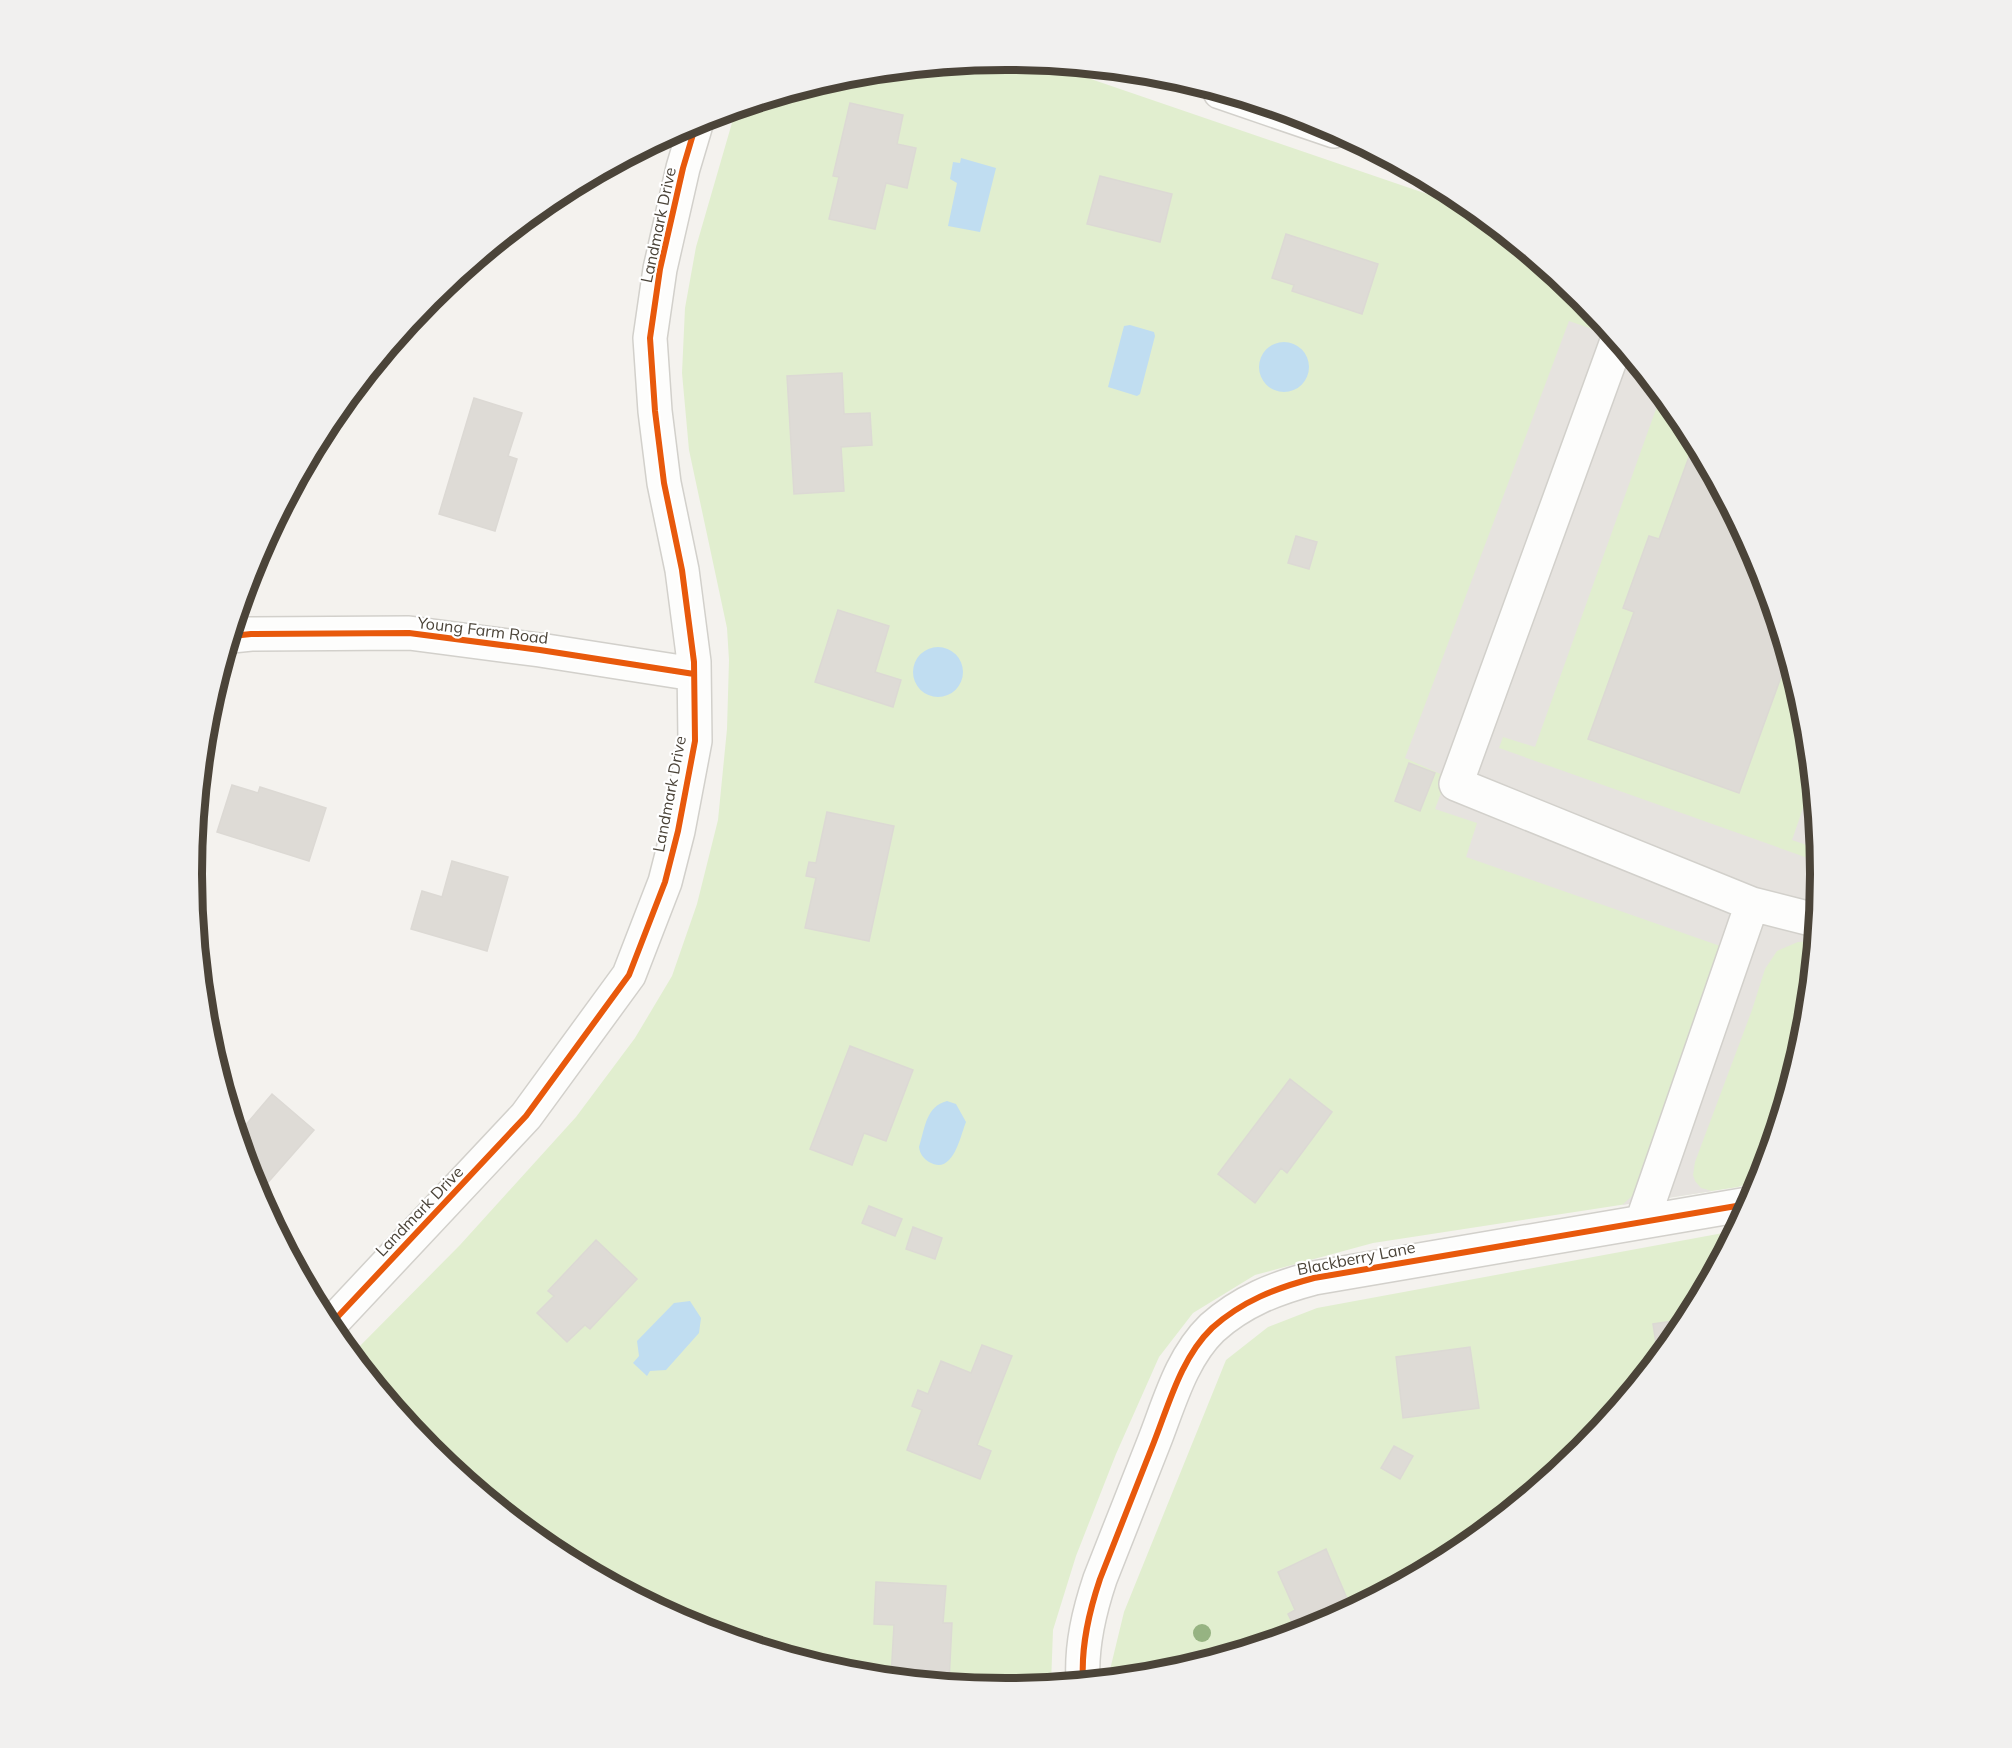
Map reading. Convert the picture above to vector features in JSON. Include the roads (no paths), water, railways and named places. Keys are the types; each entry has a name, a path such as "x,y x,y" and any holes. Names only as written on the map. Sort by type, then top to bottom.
{"street":[{"name":"Landmark Drive","path":"337,1318 521,1124 629,975 665,882 678,831 695,741 694,662 682,570 664,483 655,411 650,338 660,269 693,135"},
{"path":"1614,349 1456,784 1752,904 1808,918"},
{"name":"Young Farm Road","path":"239,635 409,633 540,650 694,674"},
{"path":"1642,1222 1752,904"},
{"name":"Blackberry Lane","path":"1083,1674 1084,1642 1090,1610 1176,1385 1194,1352 1210,1330 1227,1316 1257,1297 1314,1278 1737,1206"}],"water":[{"path":"961,158 996,168 980,232 948,226 957,183 950,179 953,162 960,163"},
{"path":"1130,325 1154,332 1155,336 1140,394 1137,396 1108,387 1124,326"},
{"path":"1279,342 1289,342 1302,349 1309,362 1309,372 1302,385 1289,392 1279,392 1270,388 1263,381 1259,372 1259,362 1263,353 1270,346"},
{"path":"938,647 956,654 963,672 956,690 938,697 920,690 913,672 920,654"},
{"path":"947,1101 956,1104 966,1122 950,1159 944,1164 937,1165 925,1159 919,1147 930,1113"},
{"path":"690,1301 701,1318 699,1333 666,1370 650,1371 647,1376 633,1363 639,1356 637,1341 674,1303"}]}
